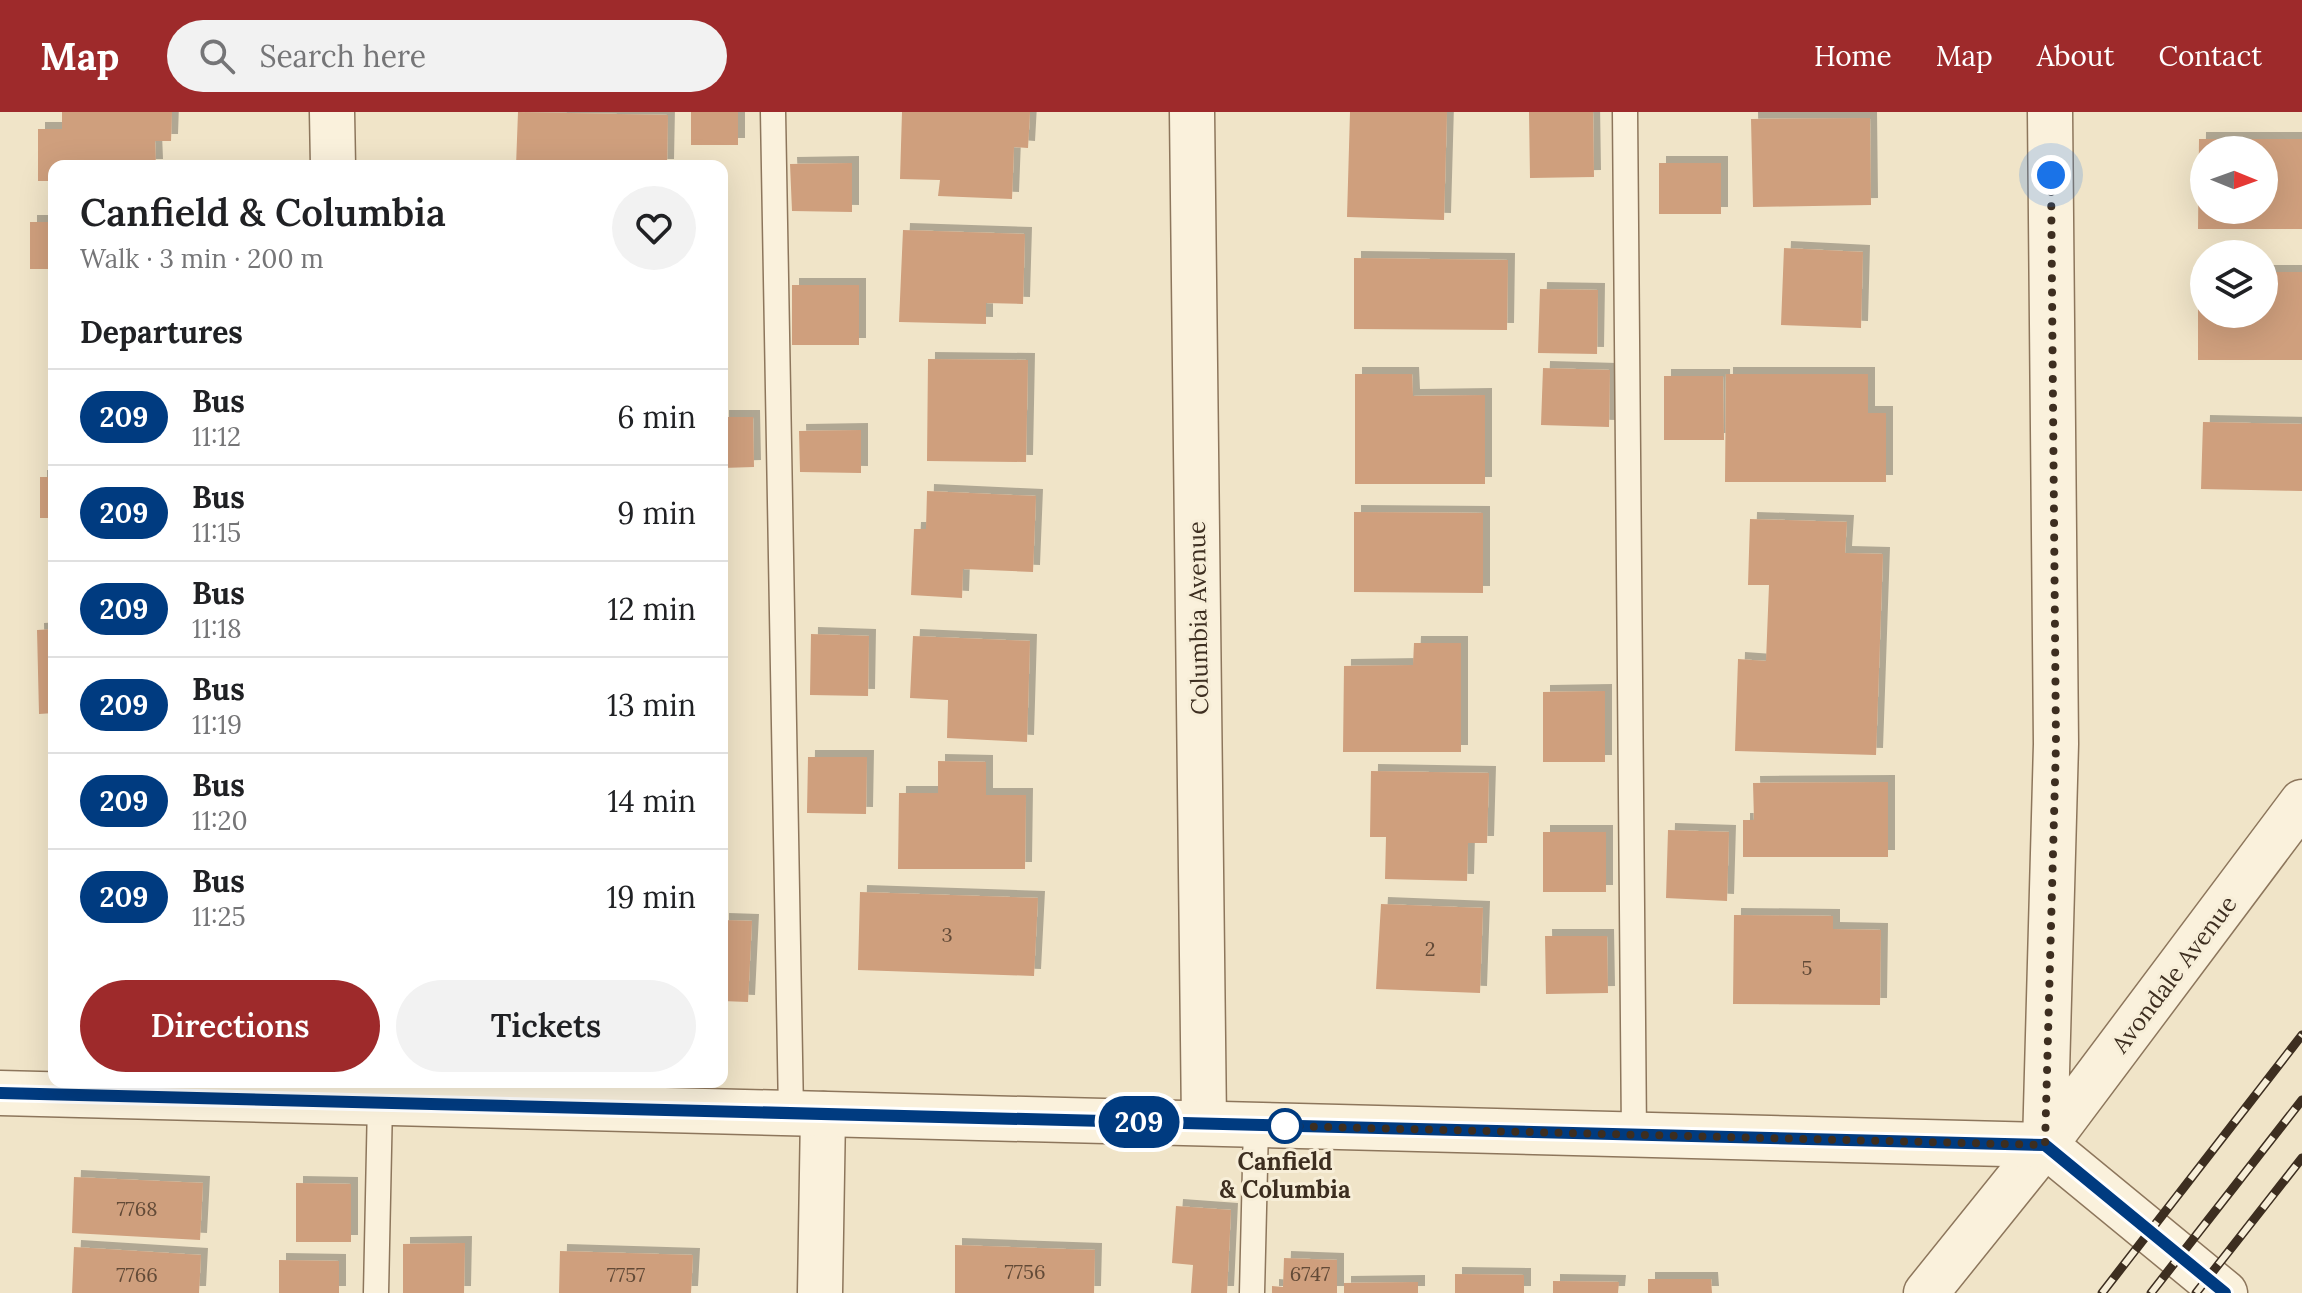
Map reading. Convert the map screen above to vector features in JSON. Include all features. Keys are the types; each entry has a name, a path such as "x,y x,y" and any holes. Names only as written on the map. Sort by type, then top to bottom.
{"street":[{"path":"332,112 333,160"},
{"name":"Columbia Avenue","path":"1192,112 1204,1123"},
{"path":"2045,1145 2056,744 2050,112"},
{"name":"Avondale Avenue","path":"1926,1293 2045,1145 2302,802"},
{"path":"0,1093 358,1095 807,1114 2045,1145 2225,1293"},
{"path":"807,1114 820,1293"}],"lane":[{"path":"773,112 807,1114"},
{"path":"1625,112 1634,1135"},
{"path":"358,1095 376,1293"},
{"path":"1252,1293 1256,1125"}],"building":[{"path":"62,112 172,112 171,141 155,141 156,160 48,160 48,181 38,181 38,129 62,129"},
{"path":"518,112 668,115 667,160 516,160"},
{"path":"691,112 738,112 738,145 691,145"},
{"path":"902,112 1030,112 1028,148 1014,147 1012,199 938,196 940,180 900,179"},
{"path":"1350,112 1447,112 1444,220 1347,217"},
{"path":"1529,112 1593,112 1594,177 1530,178"},
{"path":"1870,118 1871,205 1753,207 1751,119"},
{"path":"2278,139 2302,139 2302,229 2198,229 2198,224 2278,224"},
{"path":"852,163 852,212 792,211 790,164"},
{"path":"1659,163 1721,163 1721,214 1659,214"},
{"path":"30,222 48,222 48,269 30,269"},
{"path":"903,230 1025,234 1023,304 986,303 986,324 899,322"},
{"path":"1784,248 1863,252 1861,328 1781,325"},
{"path":"1354,258 1508,260 1507,330 1354,329"},
{"path":"2278,272 2302,272 2302,360 2198,360 2198,328 2278,328"},
{"path":"792,285 859,285 859,345 792,345"},
{"path":"1540,289 1598,290 1597,354 1538,353"},
{"path":"928,359 1028,360 1026,462 927,461"},
{"path":"1543,368 1610,370 1609,427 1541,425"},
{"path":"1355,374 1412,374 1413,396 1485,395 1485,484 1355,484"},
{"path":"1726,374 1868,374 1868,413 1886,413 1886,482 1725,482"},
{"path":"1664,376 1723,376 1724,440 1664,440"},
{"path":"728,417 753,417 754,467 728,468"},
{"path":"2203,422 2302,424 2302,491 2201,489"},
{"path":"861,430 861,473 800,472 799,431"},
{"path":"40,477 48,477 48,518 40,518"},
{"path":"927,491 1036,496 1033,572 963,569 962,598 911,595 914,529 926,529"},
{"path":"1354,512 1483,513 1483,593 1354,592"},
{"path":"1750,519 1847,522 1845,553 1883,554 1876,755 1735,751 1738,659 1766,661 1769,585 1748,585"},
{"path":"48,629 48,713 39,714 37,630"},
{"path":"811,634 869,636 868,696 810,695"},
{"path":"913,636 1030,641 1027,742 947,738 948,700 910,698"},
{"path":"1414,643 1461,643 1461,752 1343,752 1344,666 1413,665"},
{"path":"1605,691 1605,762 1543,762 1543,692"},
{"path":"808,757 867,757 866,814 807,813"},
{"path":"938,761 986,762 986,795 1026,795 1025,869 898,869 899,793 938,793"},
{"path":"1371,771 1489,773 1487,843 1468,843 1467,881 1385,879 1386,837 1370,837"},
{"path":"1888,782 1888,857 1743,857 1743,820 1754,820 1753,783"},
{"path":"1668,830 1729,832 1727,901 1666,898"},
{"path":"1543,832 1606,832 1606,892 1543,892"},
{"path":"860,892 1038,898 1034,976 858,970"},
{"path":"1381,904 1483,908 1480,993 1376,989"},
{"path":"1734,915 1833,916 1833,929 1881,930 1880,1005 1733,1004"},
{"path":"728,920 752,921 748,1002 728,1001"},
{"path":"1545,936 1607,936 1608,993 1546,994"},
{"path":"74,1177 203,1183 200,1240 72,1233"},
{"path":"296,1183 351,1184 351,1242 296,1242"},
{"path":"1176,1206 1231,1210 1227,1293 1191,1293 1193,1265 1172,1263"},
{"path":"465,1243 464,1293 403,1293 403,1244"},
{"path":"955,1245 1095,1250 1094,1293 955,1293"},
{"path":"74,1247 201,1255 199,1293 72,1293"},
{"path":"560,1251 693,1255 691,1293 559,1293"},
{"path":"1284,1258 1337,1260 1337,1293 1272,1293 1272,1286 1283,1287"},
{"path":"279,1260 339,1261 339,1293 279,1293"},
{"path":"1455,1274 1524,1275 1524,1293 1455,1293"},
{"path":"1648,1279 1711,1279 1712,1293 1648,1293"},
{"path":"1553,1281 1619,1282 1618,1293 1553,1293"},
{"path":"1418,1282 1418,1293 1344,1293 1344,1283"}],"railway":[{"path":"2102,1293 2302,1035"},
{"path":"2151,1293 2302,1100"},
{"path":"2196,1293 2302,1158"}],"bus line":[{"name":"209","path":"0,1093 2045,1145 2225,1293"}],"place":[{"name":"Canfield & Columbia","path":"1285,1126"}],"route":[{"path":"1285,1126 2045,1145 2056,744 2051,175"}]}
